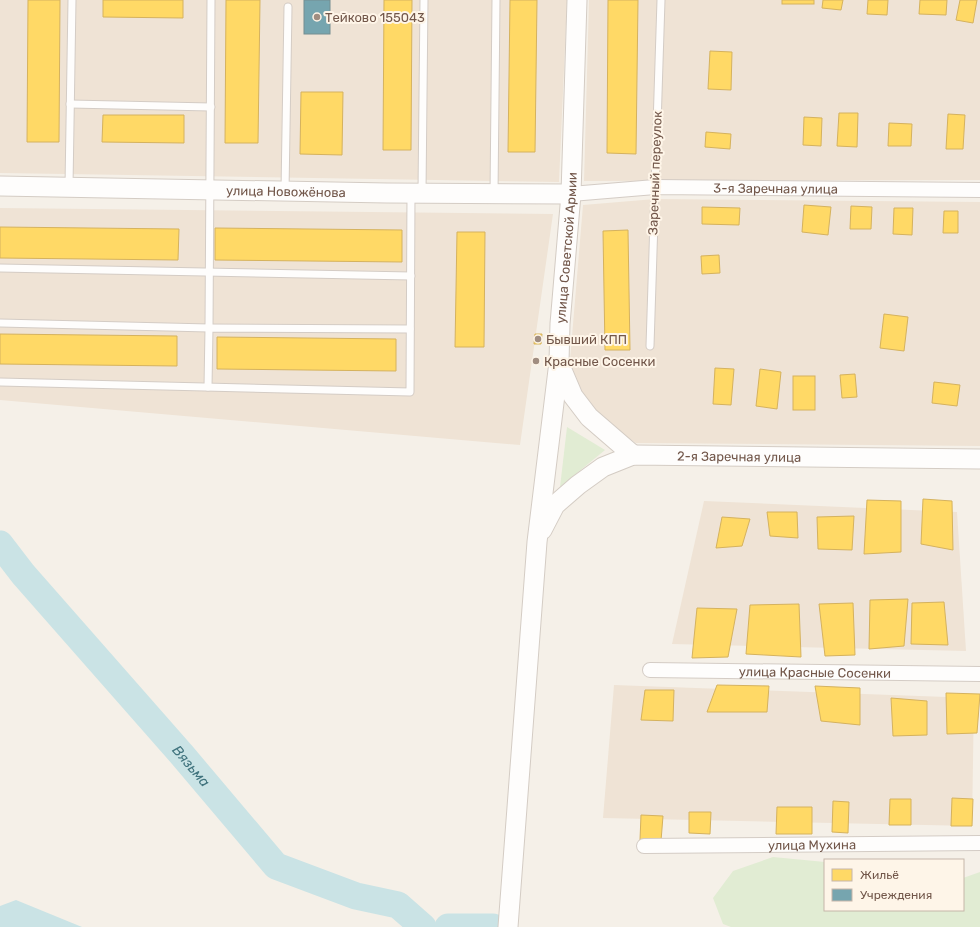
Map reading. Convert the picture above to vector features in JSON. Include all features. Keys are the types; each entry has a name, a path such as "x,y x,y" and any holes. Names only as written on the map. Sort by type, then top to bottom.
{"street":[{"name":"улица Советской Армии","path":"508,927 536,542 559,362 560,324 571,194 577,0"},
{"name":"улица Новожёнова","path":"0,186 417,194 571,194"},
{"name":"3-я Заречная улица","path":"571,194 654,186 980,190"},
{"path":"559,362 573,396 589,417 633,456"},
{"name":"2-я Заречная улица","path":"536,542 555,505 578,485 603,468 633,456 980,460"},
{"name":"улица Красные Сосенки","path":"650,670 980,674"},
{"name":"улица Мухина","path":"644,846 980,843"}],"lane":[{"path":"69,188 72,0"},
{"path":"208,387 211,190 211,0"},
{"path":"0,382 410,392 411,276 417,194 424,0"},
{"path":"494,194 496,0"},
{"name":"Заречный переулок","path":"650,346 661,0"},
{"path":"285,192 288,7"},
{"path":"70,104 211,107"},
{"path":"0,268 411,276"},
{"path":"0,323 209,328 410,330"}],"shaded area":[{"path":"0,0 567,0 559,182 0,173"},
{"path":"589,0 980,0 980,180 584,181"},
{"path":"655,199 980,202 980,446 636,443 585,409 569,372 583,205"},
{"path":"0,208 553,214 520,445 0,400"},
{"path":"704,501 957,512 966,651 672,644"},
{"path":"614,685 974,698 972,826 603,818"}],"green space":[{"path":"567,427 605,450 560,487"},
{"path":"773,857 824,862 824,911 964,911 964,878 980,872 980,927 731,927 723,924 713,898 733,871"}],"water":[{"path":"16,900 82,927 0,927 0,906"}],"building: Жильё":[{"path":"28,0 60,0 59,142 27,142"},
{"path":"103,0 183,0 183,18 103,17"},
{"path":"226,0 260,0 258,143 225,143"},
{"path":"384,0 412,0 411,150 383,150"},
{"path":"510,0 537,0 535,152 508,152"},
{"path":"608,0 638,0 636,154 607,153"},
{"path":"782,0 814,0 814,4 782,4"},
{"path":"823,0 843,0 841,10 822,8"},
{"path":"868,0 888,0 887,15 867,14"},
{"path":"920,0 947,0 946,15 919,14"},
{"path":"960,0 977,0 973,23 956,20"},
{"path":"710,51 732,52 731,90 708,89"},
{"path":"301,92 343,92 342,155 300,154"},
{"path":"839,113 858,113 857,147 837,146"},
{"path":"948,114 965,115 963,149 946,149"},
{"path":"103,115 184,115 184,143 102,142"},
{"path":"804,117 822,118 821,146 803,145"},
{"path":"889,123 912,124 911,146 888,146"},
{"path":"706,132 731,134 730,149 705,147"},
{"path":"804,205 831,207 828,235 802,232"},
{"path":"851,206 872,207 871,229 850,229"},
{"path":"702,207 740,208 739,225 702,224"},
{"path":"894,208 913,208 912,235 893,234"},
{"path":"944,211 958,211 958,233 943,233"},
{"path":"0,227 179,229 178,260 0,258"},
{"path":"215,228 402,230 402,262 215,260"},
{"path":"628,230 630,350 605,350 603,231"},
{"path":"457,232 485,232 484,347 455,347"},
{"path":"719,255 720,273 702,274 701,256"},
{"path":"884,314 908,317 904,351 880,348"},
{"path":"0,334 177,336 177,366 0,364"},
{"name":"Бывший КПП","path":"535,334 542,334 541,344 534,344"},
{"path":"217,337 396,339 396,371 217,369"},
{"path":"715,368 734,369 731,405 713,404"},
{"path":"760,369 781,372 777,409 756,406"},
{"path":"855,374 857,397 842,398 840,375"},
{"path":"793,376 815,376 815,410 793,410"},
{"path":"934,382 960,385 957,406 932,403"},
{"path":"923,499 952,501 953,550 921,544"},
{"path":"867,500 901,501 901,552 864,554"},
{"path":"767,512 797,512 798,538 770,536"},
{"path":"854,516 852,550 818,549 817,517"},
{"path":"722,517 750,519 742,546 716,548"},
{"path":"908,599 904,646 869,649 870,600"},
{"path":"944,602 948,645 911,644 912,603"},
{"path":"853,603 855,655 825,656 819,604"},
{"path":"799,604 801,657 746,654 750,605"},
{"path":"697,608 737,609 728,657 692,658"},
{"path":"717,685 769,686 767,712 707,712"},
{"path":"815,686 860,688 860,725 821,721"},
{"path":"645,690 674,690 673,721 641,720"},
{"path":"946,693 980,694 977,733 947,734"},
{"path":"891,698 927,701 927,735 893,736"},
{"path":"952,798 973,799 972,826 951,826"},
{"path":"890,799 911,799 911,825 889,825"},
{"path":"833,801 849,802 848,833 832,832"},
{"path":"777,807 812,807 812,834 776,834"},
{"path":"689,812 711,812 710,834 689,833"},
{"path":"641,815 663,816 661,841 640,840"}],"building: Учреждения":[{"name":"Тейково 155043","path":"304,0 330,0 330,34 304,34"}],"waterway":[{"name":"Вязьма","path":"0,544 23,574 183,756 276,866 356,896 398,905 423,927"},
{"name":"Вязьма","path":"448,927 493,927"}],"place":[{"name":"Тейково 155043","path":"317,17"},
{"name":"Бывший КПП","path":"538,339"},
{"name":"Красные Сосенки","path":"536,361"}]}
